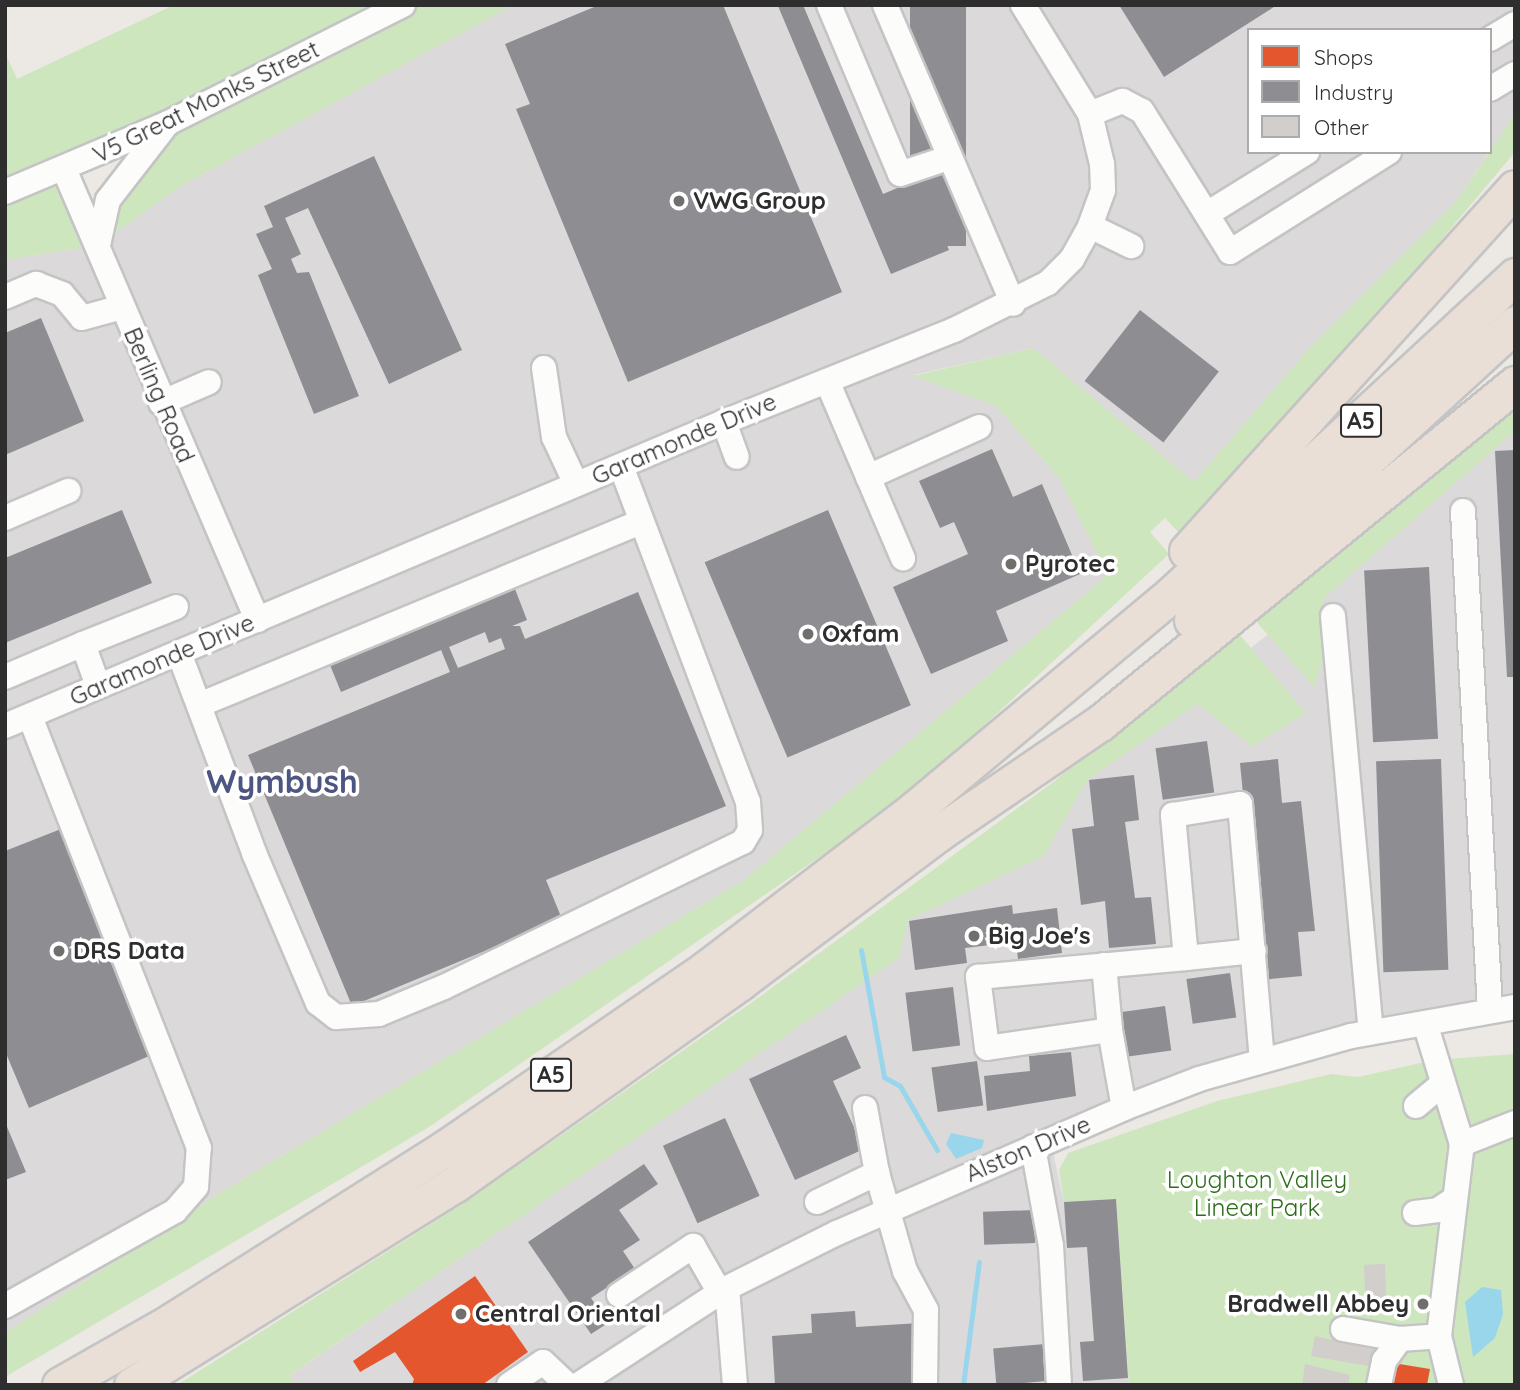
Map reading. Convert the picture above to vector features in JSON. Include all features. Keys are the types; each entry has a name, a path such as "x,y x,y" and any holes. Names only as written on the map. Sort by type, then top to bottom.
{"highway":[{"path":"1016,726 1224,514 1515,188"},
{"name":"A5","path":"60,1385 172,1321 444,1149 695,976 1016,726 1174,592 1515,276"},
{"name":"A5","path":"132,1385 455,1184 740,982 940,832 1197,615 1515,324"},
{"path":"940,832 1100,723 1515,384"}],"street":[{"name":"V5 Great Monks Street","path":"5,192 169,123 403,5"},
{"path":"829,5 900,174 948,158"},
{"path":"885,5 948,158 1013,304"},
{"name":"Garamonde Drive","path":"5,726 724,422 1013,304 1056,275 1072,259 1090,226 1102,177 1099,140 1090,114 1023,5"},
{"path":"1492,38 1515,24"},
{"path":"1492,88 1515,74"},
{"path":"1090,114 1123,101 1142,111 1230,252 1386,154"},
{"path":"98,244 108,200 169,123"},
{"path":"1207,214 1304,154"},
{"name":"Berling Road","path":"64,169 98,244 161,403 257,620"},
{"path":"1090,226 1131,246"},
{"path":"5,297 36,284 62,294 82,318 122,307"},
{"path":"544,368 555,437 576,484"},
{"path":"827,381 903,558"},
{"path":"161,403 209,382"},
{"path":"724,422 737,457"},
{"path":"868,477 979,427"},
{"path":"179,653 254,853 318,1003 336,1017 379,1014 743,842 750,830 748,802 621,466"},
{"path":"5,518 68,491"},
{"path":"1463,511 1490,1009"},
{"path":"198,705 640,522"},
{"path":"5,677 176,607"},
{"path":"1333,615 1371,1032"},
{"path":"83,644 98,686"},
{"path":"5,1306 175,1211 195,1187 199,1148 30,716"},
{"path":"1186,958 1173,815 1240,804 1262,1060"},
{"path":"1110,1030 987,1048 978,977 1254,951"},
{"path":"1104,965 1110,1030 1124,1108"},
{"name":"Alston Drive","path":"578,1385 724,1290 890,1210 1124,1108 1262,1060 1371,1032 1490,1009 1515,1007"},
{"path":"1425,1023 1462,1144 1453,1200 1439,1336 1451,1385"},
{"path":"1416,1106 1442,1084"},
{"path":"865,1108 877,1173 890,1210 905,1271 926,1310 925,1385"},
{"path":"1462,1144 1515,1124"},
{"path":"1033,1147 1051,1247 1059,1385"},
{"path":"817,1202 877,1173"},
{"path":"1415,1213 1438,1210 1453,1200"},
{"path":"620,1296 693,1246 724,1290 735,1385"},
{"path":"1343,1329 1400,1339 1439,1336"},
{"path":"1379,1385 1384,1361 1400,1339"},
{"path":"509,1385 543,1362 568,1385"}],"shaded area":[{"path":"513,5 1515,5 1515,114 1492,148 1492,28 1247,28 1247,154 1488,154 1455,203 1307,351 1194,483 1033,348 914,375 996,406 1060,479 1108,575 744,880 223,1191 5,1333 5,260 98,245 181,186"},
{"path":"1515,431 1515,995 1421,1009 1264,1058 1049,1135 1064,1202 1116,1199 1129,1385 293,1385 289,1376 512,1223 1261,640"}],"green space":[{"path":"174,5 513,5 181,186 98,245 5,260 5,52 17,79","holes":["167,125 129,169 98,243 65,169"]},
{"path":"1515,114 1515,152 1400,289 1183,537 1165,518 1150,532 1169,554 909,795 429,1127 5,1377 5,1333 223,1191 744,880 1108,575 1060,479 996,406 913,376 1033,348 1194,482 1307,351 1455,203 1488,154 1492,154 1492,148"},
{"path":"1515,402 1515,431 1323,599 1329,640 1314,687 1252,617"},
{"path":"1235,629 1306,713 1252,746 1197,704 1087,780 1044,856 908,920 899,958 290,1375 293,1385 177,1385 461,1205 751,1003 1052,783"},
{"name":"Loughton Valley Linear Park","path":"1515,1054 1515,1385 1129,1385 1116,1199 1064,1202 1059,1170 1068,1153 1217,1101 1331,1074 1358,1077 1434,1060"}],"water":[{"path":"951,1133 984,1140 982,1148 956,1159 946,1144"},
{"path":"1482,1287 1501,1290 1503,1314 1495,1338 1473,1357 1465,1302"}],"building: Shops":[{"name":"Central Oriental","path":"475,1276 528,1352 482,1385 412,1385 414,1379 395,1352 360,1372 353,1361"},
{"path":"1393,1363 1430,1369 1427,1385 1388,1385"}],"building: Industry":[{"name":"VWG Group","path":"599,5 723,5 842,292 628,382 516,109 530,104 505,44"},
{"path":"803,5 883,194 919,179 949,250 891,274 778,6"},
{"path":"910,5 966,5 966,246 910,246"},
{"path":"1119,5 1277,5 1164,77"},
{"path":"374,156 462,350 389,384 308,208 285,218 301,254 291,259 297,273 309,272 359,396 314,414 258,275 272,269 256,234 273,227 264,206"},
{"path":"1140,310 1219,372 1163,442 1085,381"},
{"path":"41,318 84,421 5,455 5,333"},
{"name":"Pyrotec","path":"992,449 1013,497 1042,484 1080,574 996,611 1008,641 931,674 893,587 968,554 954,522 940,528 919,481"},
{"path":"1515,450 1515,677 1507,677 1495,451"},
{"path":"122,510 152,583 5,643 5,558"},
{"name":"Oxfam","path":"828,510 911,705 787,758 705,562"},
{"path":"1429,567 1438,739 1373,742 1364,570"},
{"path":"515,589 527,620 512,626 520,626 525,639 638,592 726,806 546,880 562,919 352,1006 248,755 450,672 441,650 341,692 330,665","holes":["485,632 489,643 501,638 505,649 458,668 449,647"]},
{"path":"1207,741 1214,792 1163,800 1156,748"},
{"path":"1278,759 1282,803 1301,801 1315,931 1298,932 1302,976 1261,980 1240,763"},
{"path":"1441,759 1448,970 1383,972 1376,761"},
{"path":"1134,775 1139,820 1125,822 1135,898 1151,897 1156,944 1109,948 1105,901 1081,905 1072,829 1094,826 1089,780"},
{"name":"DRS Data","path":"61,829 156,1053 29,1108 5,1051 5,851"},
{"path":"1012,905 1013,914 1057,908 1062,953 1018,959 1016,942 965,948 967,963 915,970 909,921"},
{"path":"1230,973 1236,1018 1193,1024 1186,979"},
{"path":"953,987 960,1046 913,1051 905,993"},
{"path":"1165,1006 1171,1051 1125,1057 1118,1013"},
{"path":"846,1035 861,1068 833,1081 864,1149 795,1180 749,1079"},
{"path":"1071,1052 1076,1096 987,1111 984,1076 1030,1071 1029,1056"},
{"path":"977,1061 983,1106 938,1112 931,1067"},
{"path":"725,1118 760,1196 697,1223 663,1146"},
{"path":"5,1122 26,1172 5,1180"},
{"path":"644,1164 658,1184 619,1210 640,1240 623,1251 635,1269 591,1298 608,1323 591,1334 528,1242"},
{"path":"1116,1199 1128,1378 1083,1381 1080,1342 1094,1341 1087,1247 1067,1248 1064,1202"},
{"path":"1034,1210 1035,1243 984,1245 983,1212"},
{"path":"855,1311 856,1327 919,1323 922,1385 775,1385 772,1336 812,1333 811,1314"},
{"path":"1045,1344 1048,1381 996,1385 993,1349"}],"building: Other":[{"path":"1385,1264 1386,1298 1365,1299 1364,1265"},
{"path":"1315,1336 1377,1350 1374,1367 1311,1356"},
{"path":"1305,1364 1350,1375 1348,1385 1302,1385"}],"waterway":[{"path":"861,950 884,1077 900,1086 937,1150"},
{"path":"963,1385 979,1262"}],"place":[{"name":"VWG Group","path":"679,201"},
{"name":"Pyrotec","path":"1011,564"},
{"name":"Oxfam","path":"808,634"},
{"name":"Big Joe's","path":"974,936"},
{"name":"DRS Data","path":"59,951"},
{"name":"Bradwell Abbey","path":"1423,1304"},
{"name":"Central Oriental","path":"461,1314"}],"district":[{"name":"Wymbush","path":"282,781"}]}
